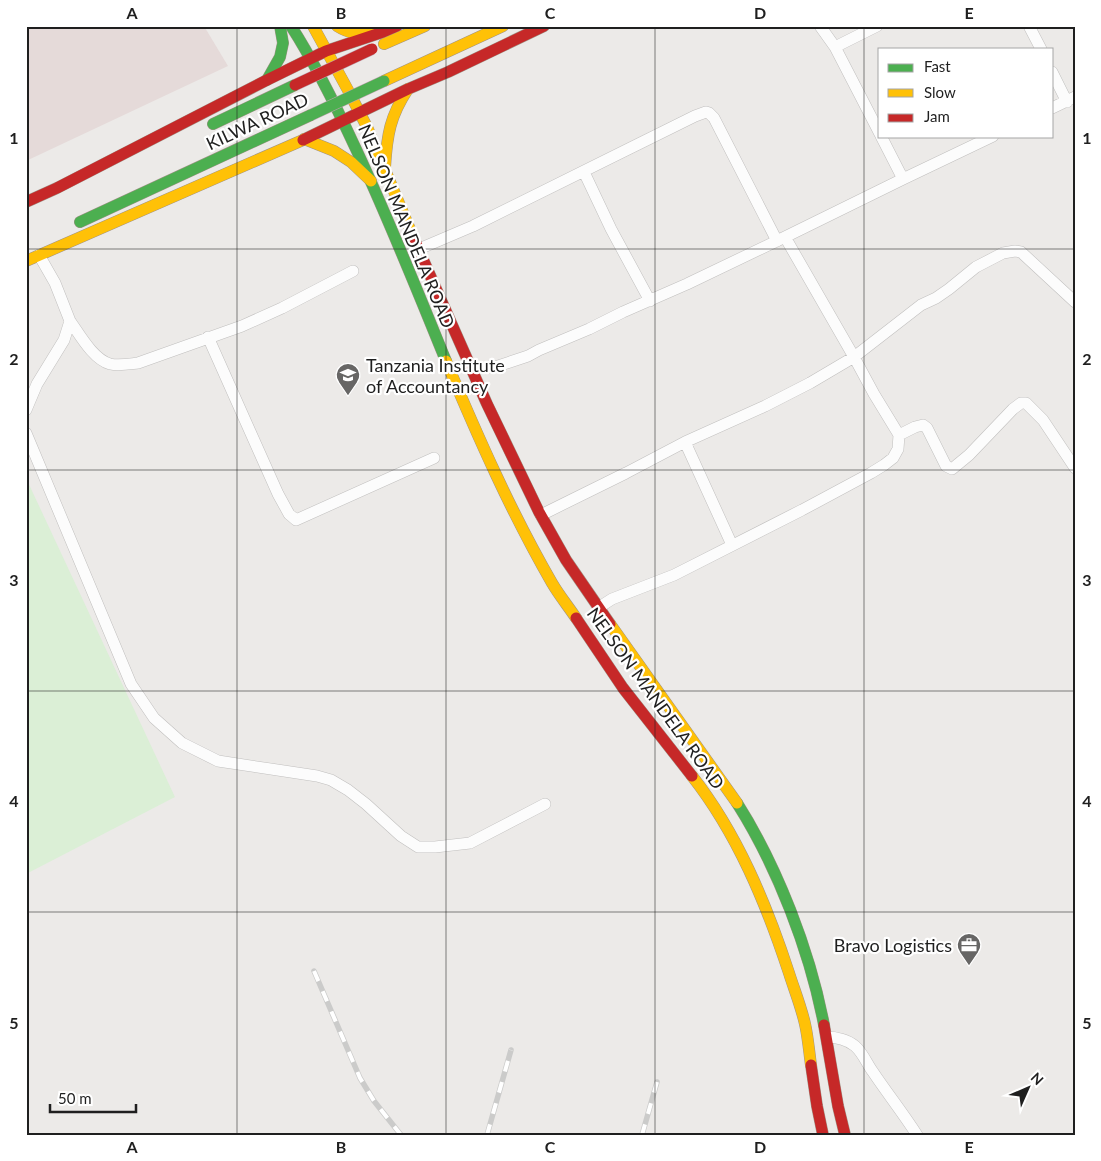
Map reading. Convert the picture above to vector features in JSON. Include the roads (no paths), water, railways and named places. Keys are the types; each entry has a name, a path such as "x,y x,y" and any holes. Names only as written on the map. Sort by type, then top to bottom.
{"main road":[{"path":"268,80 280,57 283,42 280,26"},
{"name":"NELSON MANDELA ROAD","path":"291,26 307,52 343,121 371,181 479,439 518,520 553,584 623,688 704,790 726,826 759,891 777,936 805,1023 823,1135"},
{"name":"NELSON MANDELA ROAD","path":"312,26 360,112 506,445 540,515 598,608 712,766 748,822 776,876 792,914 812,972 827,1037 844,1135"},
{"path":"337,26 345,32 359,34 383,32"},
{"path":"26,202 326,51 397,26"},
{"name":"KILWA ROAD","path":"204,128 425,26"},
{"name":"KILWA ROAD","path":"70,226 503,26"},
{"path":"26,261 304,139 544,26"},
{"path":"385,166 388,133 392,116 408,89"},
{"path":"304,139 334,151 351,162 371,181"}],"street":[{"path":"820,26 835,47 878,131"},
{"path":"835,47 877,26"},
{"path":"1029,26 1040,48"},
{"path":"1054,75 1071,100 1054,107"},
{"path":"419,249 473,226 695,116 706,112 709,113 714,118 781,239 854,357 899,435 898,449 893,458 871,473 674,575 612,599 598,608"},
{"path":"882,138 903,179"},
{"path":"492,368 528,356 687,284 989,138"},
{"path":"584,172 611,229 650,301"},
{"path":"540,515 685,442 765,406 810,382 854,357 921,305 936,298 976,267 1003,253 1021,252 1075,302"},
{"path":"39,255 55,283 70,321 100,360 112,364 138,362 242,326 353,271"},
{"path":"26,410 37,384 64,340 70,321"},
{"path":"208,337 278,494 289,514 296,520 434,458"},
{"path":"899,435 923,425 946,466 952,469 969,455 1021,402 1026,403 1043,420 1075,468"},
{"path":"26,433 131,684 154,718 182,744 218,761 317,776 331,780 348,790 401,836 418,847 470,843 545,804"},
{"path":"685,442 732,545"},
{"path":"827,1037 847,1041 857,1047 917,1135"}],"railway":[{"path":"314,971 360,1078 374,1101 401,1135"},
{"path":"487,1135 511,1050"},
{"path":"642,1135 657,1082"}],"place":[{"name":"Tanzania Institute of Accountancy","path":"348,396"},
{"name":"Bravo Logistics","path":"969,966"}]}
